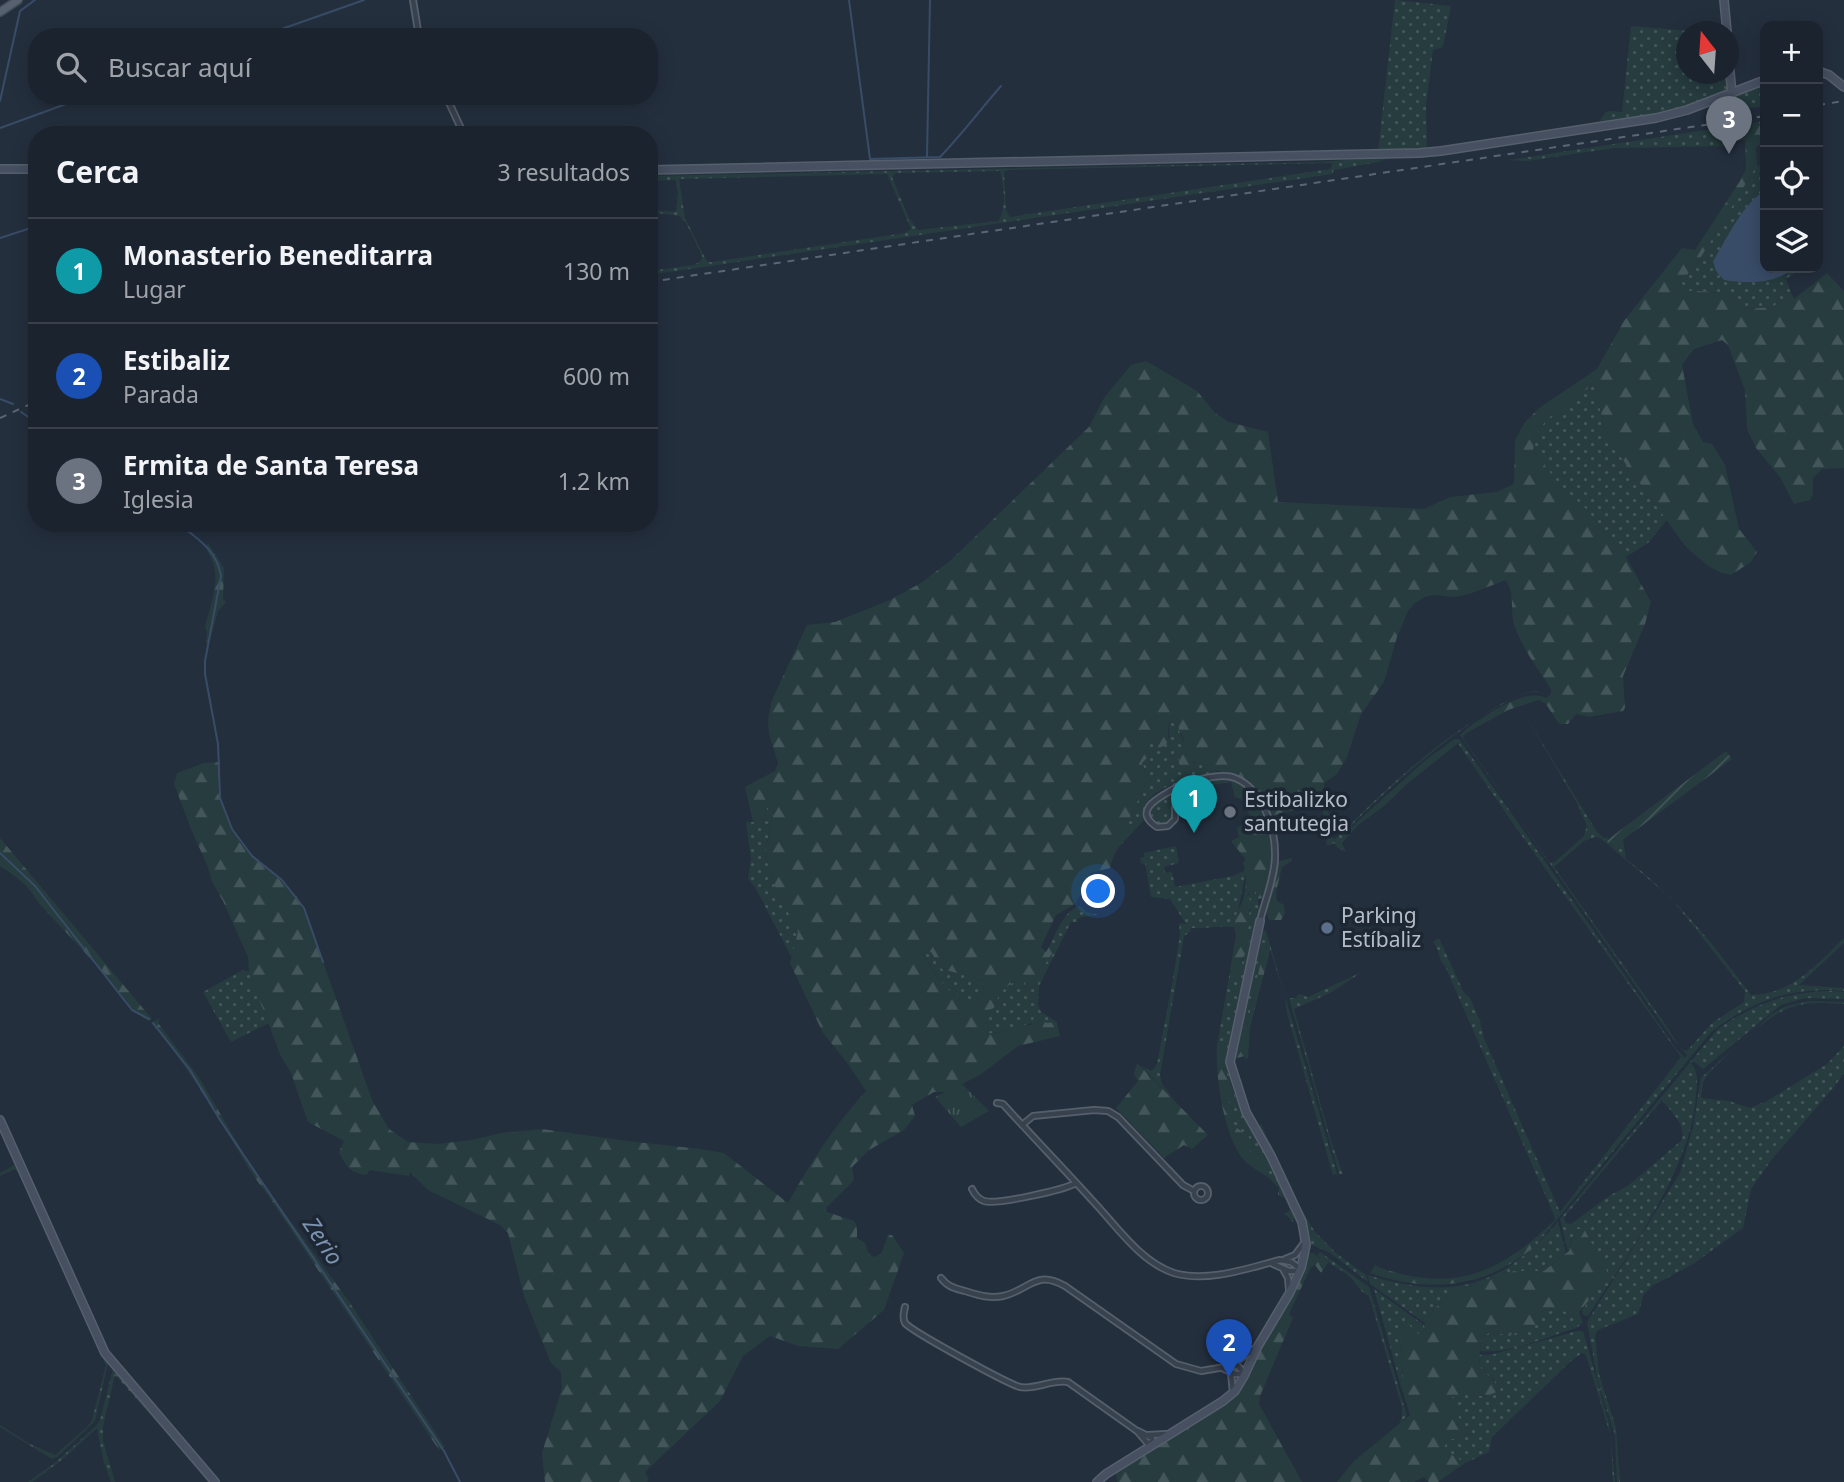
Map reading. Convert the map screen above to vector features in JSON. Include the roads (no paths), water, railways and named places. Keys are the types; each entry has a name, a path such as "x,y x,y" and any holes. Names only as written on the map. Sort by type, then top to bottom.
{"main road":[{"path":"0,12 18,0"}],"street":[{"path":"413,0 418,28"},
{"path":"1724,0 1726,21"},
{"path":"1823,73 1844,87"},
{"path":"658,170 1229,159 1441,151 1656,118 1686,110 1760,82"},
{"path":"1731,84 1732,94"},
{"path":"450,105 460,126"},
{"path":"0,169 28,169"},
{"path":"1097,1482 1232,1393 1289,1294 1305,1254 1306,1236 1302,1222 1245,1111 1230,1062 1275,857 1266,812 1255,794 1236,778 1222,776 1176,787 1154,800 1147,808 1148,819 1157,827 1168,826 1175,820 1176,787"},
{"path":"997,1103 1003,1104 1148,1259 1166,1270 1203,1276 1268,1263 1295,1255 1306,1236"},
{"path":"1021,1125 1028,1119 1041,1115 1108,1111 1118,1117 1183,1185 1194,1191"},
{"path":"0,1120 105,1353 215,1482"},
{"path":"972,1189 976,1196 989,1202 1059,1190 1076,1183"},
{"path":"1280,1260 1291,1262 1300,1271"},
{"path":"1268,1263 1300,1271"},
{"path":"1283,1268 1290,1286 1289,1294"},
{"path":"941,1278 948,1287 992,1297 1007,1295 1036,1280 1050,1279 1065,1286 1176,1364 1200,1371 1231,1365 1258,1346"},
{"path":"905,1307 906,1324 1004,1379 1022,1387 1068,1382 1137,1431 1150,1446"},
{"path":"1231,1365 1241,1367 1245,1374"},
{"path":"1223,1368 1231,1373 1245,1374"},
{"path":"1231,1373 1234,1381 1232,1393"},
{"path":"1137,1431 1148,1435 1171,1433"},
{"path":"1148,1435 1152,1438 1150,1446"},
{"path":"1138,1454 1142,1437"}],"water":[{"path":"1760,194 1760,273 1787,273 1761,282 1724,280 1716,271 1713,261 1742,213"}],"waterway":[{"path":"0,101 20,11 35,0"},
{"path":"285,28 364,0"},
{"path":"849,0 870,159 940,157 1001,86"},
{"path":"927,156 930,0"},
{"path":"0,128 63,105"},
{"path":"0,238 28,229"},
{"path":"0,399 13,404"},
{"path":"21,412 28,417"},
{"path":"189,532 211,552 221,576 205,661 218,744 220,798 232,829 252,856 282,880 304,908 323,962"},
{"name":"Zerio","path":"0,853 35,886 132,1010 149,1019"},
{"name":"Zerio","path":"153,1023 190,1070 220,1120 444,1451 460,1482"}],"railway":[{"path":"1823,104 1844,101"},
{"path":"658,281 1760,117"},
{"path":"0,418 28,405"}],"place":[{"name":"Ermita de Santa Teresa","path":"1729,154"},
{"name":"Estibalizko santutegia","path":"1230,812"},
{"name":"Monasterio Beneditarra","path":"1194,833"},
{"name":"Parking Estíbaliz","path":"1327,928"},
{"name":"Estibaliz","path":"1229,1377"}]}
